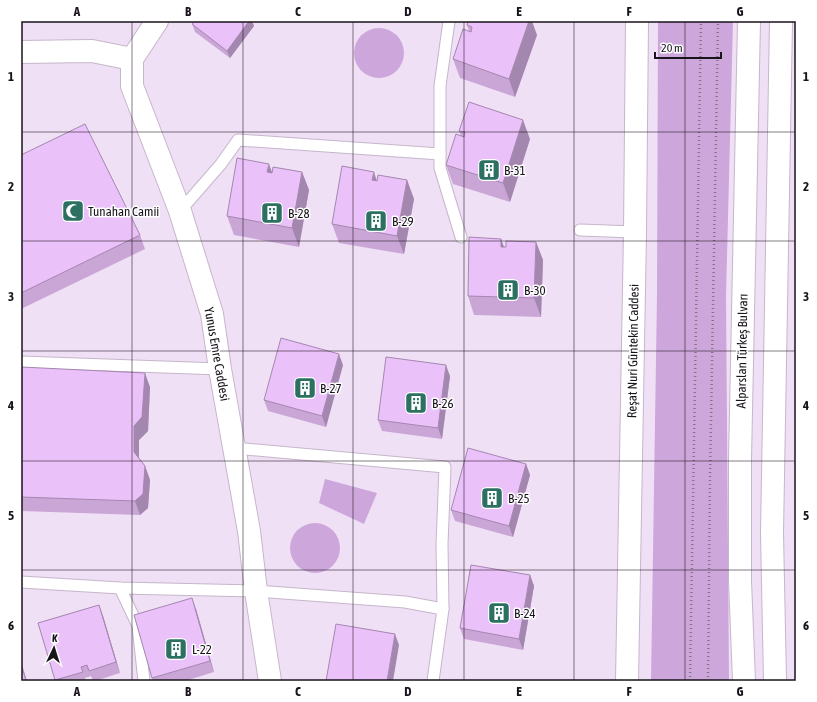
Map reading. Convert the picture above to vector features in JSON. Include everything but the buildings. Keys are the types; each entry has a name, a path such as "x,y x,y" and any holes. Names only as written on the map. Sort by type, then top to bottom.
{"main road":[{"path":"21,52 92,51 132,59 157,21"},
{"name":"Reşat Nuri Güntekin Caddesi","path":"626,681 635,232 637,21"},
{"name":"Alparslan Türkeş Bulvarı","path":"744,681 740,581 740,460 749,21"},
{"path":"775,681 772,533 781,21"},
{"name":"Yunus Emre Caddesi","path":"132,59 132,86 180,211 212,314 220,369 249,531 256,591 270,681"}],"lane":[{"path":"449,21 440,86 440,168 461,237"},
{"path":"180,211 221,164 238,140 440,154"},
{"path":"580,230 635,232"},
{"path":"21,362 220,369"},
{"path":"234,448 445,467 442,544 443,609 433,681"},
{"path":"21,582 120,588 256,591 405,602 443,609"},
{"path":"120,588 138,626 144,681"}],"path":[{"path":"690,681 701,21"},
{"path":"708,681 718,21"}],"shaded area":[{"path":"658,21 733,21 726,296 729,681 651,681 657,294"},
{"path":"374,28 384,28 397,35 404,48 404,58 397,71 384,78 374,78 365,74 358,67 354,58 354,48 358,39 365,32"},
{"path":"325,479 377,493 364,524 319,503"},
{"path":"315,523 325,525 333,530 338,538 340,548 338,558 333,566 325,571 315,573 305,571 297,566 292,558 290,548 292,538 297,530 305,525"}],"place":[{"name":"B-31","path":"489,170"},
{"name":"Tunahan Camii","path":"73,211"},
{"name":"B-28","path":"272,213"},
{"name":"B-29","path":"376,221"},
{"name":"B-30","path":"508,290"},
{"name":"B-27","path":"305,388"},
{"name":"B-26","path":"416,403"},
{"name":"B-25","path":"492,498"},
{"name":"B-24","path":"499,613"},
{"name":"L-22","path":"176,649"}]}
